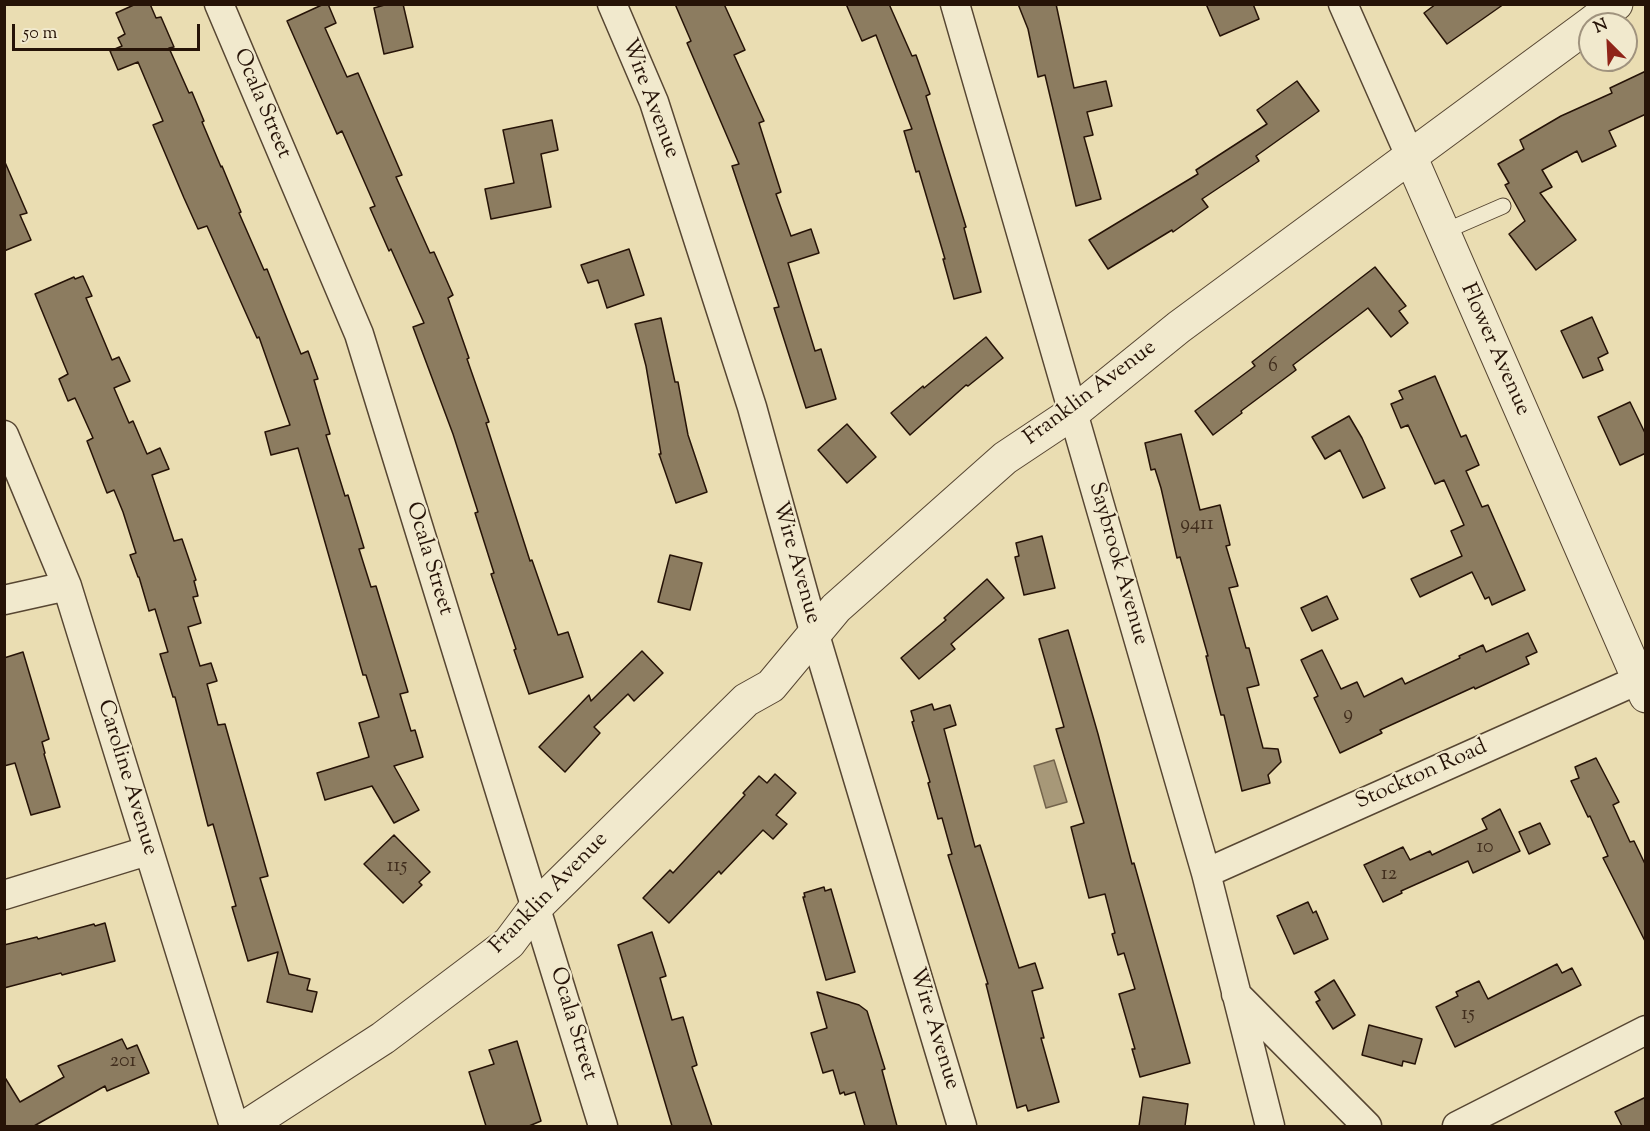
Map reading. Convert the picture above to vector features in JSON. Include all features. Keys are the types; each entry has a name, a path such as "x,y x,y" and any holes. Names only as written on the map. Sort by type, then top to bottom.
{"street":[{"name":"Ocala Street","path":"219,4 359,334 603,1126"},
{"name":"Wire Avenue","path":"612,4 654,102 752,407 806,646 962,1126"},
{"name":"Saybrook Avenue","path":"955,4 1206,873 1270,1126"},
{"name":"Flower Avenue","path":"1343,4 1642,688"},
{"name":"Franklin Avenue","path":"247,1126 382,1038 508,943 536,907 746,700 761,670 806,646 836,608 1005,458 1074,412 1179,327 1578,33"},
{"name":"Caroline Avenue","path":"4,435 67,586 234,1126"},
{"path":"4,600 67,586"},
{"name":"Stockton Road","path":"1206,873 1642,688"},
{"path":"4,895 147,850"},
{"path":"1235,993 1367,1126"},
{"path":"1457,1126 1646,1030"}],"lane":[{"path":"1443,232 1503,206"}],"shaded area":[{"path":"1054,760 1067,802 1046,808 1034,766"}],"building":[{"path":"136,4 150,4 156,18 161,17 174,47 169,48 189,93 192,92 204,121 202,122 241,212 239,213 264,270 267,269 301,354 308,351 318,379 314,380 330,434 326,435 364,548 359,549 371,587 376,586 408,692 400,694 411,731 415,730 423,757 394,766 419,810 394,823 372,786 325,800 317,773 369,757 359,723 379,717 366,675 363,675 298,448 271,455 265,432 290,425 259,337 257,338 207,226 198,229 184,198 153,125 163,121 138,62 118,70 110,51 122,46 118,38 125,34 116,13"},
{"path":"328,4 336,23 325,28 347,77 358,73 402,175 396,177 430,253 434,252 453,295 448,298 489,422 486,423 530,561 532,560 558,635 568,632 583,677 529,694 491,574 494,573 475,513 478,512 453,434 413,327 424,323 370,208 375,206 342,131 337,134 287,21"},
{"path":"388,4 403,4 413,47 384,54 374,8"},
{"path":"675,4 724,4 745,50 734,55 764,121 759,123 781,192 776,194 791,236 811,229 819,253 788,263 815,351 821,349 836,399 806,408 774,308 779,307 732,166 739,164 687,43 691,41"},
{"path":"846,4 889,4 912,56 916,55 930,94 926,96 966,227 964,228 981,292 954,299 943,259 945,259 919,171 916,172 904,131 912,129 876,35 862,41"},
{"path":"1018,4 1056,4 1074,88 1106,81 1112,106 1087,112 1093,135 1084,137 1101,199 1076,206 1045,75 1038,77 1028,29"},
{"path":"1206,4 1253,4 1259,19 1220,36"},
{"path":"1436,4 1504,4 1447,44 1424,13"},
{"path":"1646,71 1646,114 1609,131 1616,146 1582,162 1577,151 1542,170 1552,187 1540,193 1576,240 1536,270 1509,234 1525,221 1505,185 1509,183 1498,164 1524,149 1520,140 1561,116 1612,93 1610,88"},
{"path":"1297,81 1319,111 1256,156 1259,161 1202,199 1208,207 1173,232 1172,230 1108,269 1089,240 1198,174 1196,170 1267,124 1257,110"},
{"path":"552,120 558,150 541,154 551,207 491,219 485,189 514,183 503,130"},
{"path":"4,160 27,213 20,215 31,240 4,251"},
{"path":"629,249 644,295 607,308 598,280 588,283 581,265"},
{"path":"1375,267 1406,306 1399,311 1408,323 1391,337 1368,308 1293,365 1296,370 1213,435 1195,411 1255,366 1252,362"},
{"path":"83,276 92,296 86,298 112,360 119,357 130,381 114,388 129,423 133,421 147,454 160,448 169,469 152,475 174,541 182,539 196,580 194,581 198,596 193,597 201,623 188,627 200,666 211,663 217,681 207,684 218,725 225,724 268,876 260,878 289,974 310,979 307,990 317,992 312,1012 267,1002 278,952 248,961 232,907 236,906 213,824 208,826 175,697 173,697 160,654 168,652 155,609 149,611 130,555 136,553 123,512 114,490 107,493 87,441 93,438 75,398 68,401 59,379 68,374 35,294 74,277 75,279"},
{"path":"1592,317 1608,353 1598,358 1603,370 1583,378 1561,331"},
{"path":"661,318 675,382 678,382 688,435 707,492 676,503 659,454 661,454 646,366 635,324"},
{"path":"986,337 1003,358 968,386 966,385 910,435 891,413"},
{"path":"1435,376 1461,437 1466,435 1479,465 1466,471 1482,507 1488,505 1525,590 1492,605 1489,597 1485,599 1472,572 1420,597 1411,579 1462,556 1451,531 1464,525 1444,480 1435,484 1408,425 1401,428 1391,404 1403,399 1399,391"},
{"path":"1630,402 1646,435 1646,453 1620,465 1598,417"},
{"path":"1349,416 1385,488 1363,498 1340,450 1325,459 1312,437"},
{"path":"847,424 876,457 847,483 818,450"},
{"path":"1181,434 1200,510 1220,505 1230,545 1226,546 1238,586 1229,588 1259,685 1247,688 1263,748 1278,749 1281,762 1268,775 1270,783 1242,791 1224,715 1221,715 1206,656 1208,656 1180,557 1177,558 1161,488 1155,469 1151,470 1145,443"},
{"path":"1042,536 1055,588 1024,595 1015,557 1019,556 1016,543"},
{"path":"670,555 702,563 690,610 658,602"},
{"path":"987,579 1004,598 951,644 955,649 919,679 901,658 946,620 944,618"},
{"path":"1327,596 1338,619 1312,631 1301,608"},
{"path":"1068,630 1132,864 1134,863 1190,1063 1140,1077 1132,1049 1135,1049 1119,994 1135,989 1124,953 1118,955 1105,894 1089,898 1071,827 1084,823 1056,729 1064,727 1039,639"},
{"path":"1528,633 1537,652 1526,657 1529,664 1380,730 1382,733 1340,753 1314,698 1318,696 1301,660 1322,650 1341,689 1357,682 1364,697 1402,678 1405,684 1483,645 1486,652"},
{"path":"642,651 663,673 634,701 628,694 594,727 600,733 565,772 539,747 589,695 591,701"},
{"path":"23,652 49,739 42,742 60,807 31,815 15,763 4,766 4,658"},
{"path":"932,704 934,710 950,705 956,725 944,729 975,847 980,845 1019,968 1035,963 1043,988 1032,991 1044,1038 1041,1038 1059,1102 1028,1111 1026,1105 1017,1108 986,984 988,984 948,855 952,854 942,818 938,819 928,783 930,782 912,722 914,721 911,711"},
{"path":"1596,758 1619,802 1613,805 1630,842 1634,841 1646,866 1646,943 1603,858 1608,856 1571,781 1579,778 1575,767"},
{"path":"775,774 796,793 776,815 787,824 773,839 763,830 669,923 643,898 670,870 673,873 745,795 743,793 759,776 767,783"},
{"path":"1500,809 1520,851 1473,873 1468,861 1401,891 1402,893 1383,902 1364,865 1403,847 1410,860 1430,851 1432,855 1487,829 1482,819"},
{"path":"1540,823 1550,844 1529,854 1519,832"},
{"path":"394,835 430,872 419,882 422,885 403,903 364,864"},
{"path":"824,887 825,891 831,889 855,972 826,980 803,897 805,897 804,893"},
{"path":"1308,902 1313,913 1316,911 1328,939 1294,954 1277,916"},
{"path":"105,923 115,961 4,988 4,945"},
{"path":"652,932 666,976 660,978 672,1020 683,1017 697,1065 692,1067 712,1126 672,1126 618,945"},
{"path":"1557,964 1562,973 1572,968 1581,985 1455,1047 1436,1007 1458,996 1456,992 1479,981 1488,999"},
{"path":"1334,980 1355,1015 1333,1029 1316,1002 1320,1000 1315,992"},
{"path":"817,992 859,1005 867,1011 885,1069 882,1070 897,1126 865,1126 855,1092 840,1094 833,1070 823,1073 811,1033 827,1028"},
{"path":"1369,1025 1422,1039 1415,1064 1403,1061 1402,1066 1362,1055"},
{"path":"122,1039 127,1049 137,1045 149,1073 107,1091 105,1086 34,1126 4,1126 4,1076 20,1102 64,1077 58,1066"},
{"path":"517,1041 541,1121 529,1126 486,1126 469,1072 494,1064 489,1050"},
{"path":"1143,1097 1188,1104 1185,1126 1139,1126"},
{"path":"1646,1097 1646,1126 1622,1126 1615,1112"}]}
